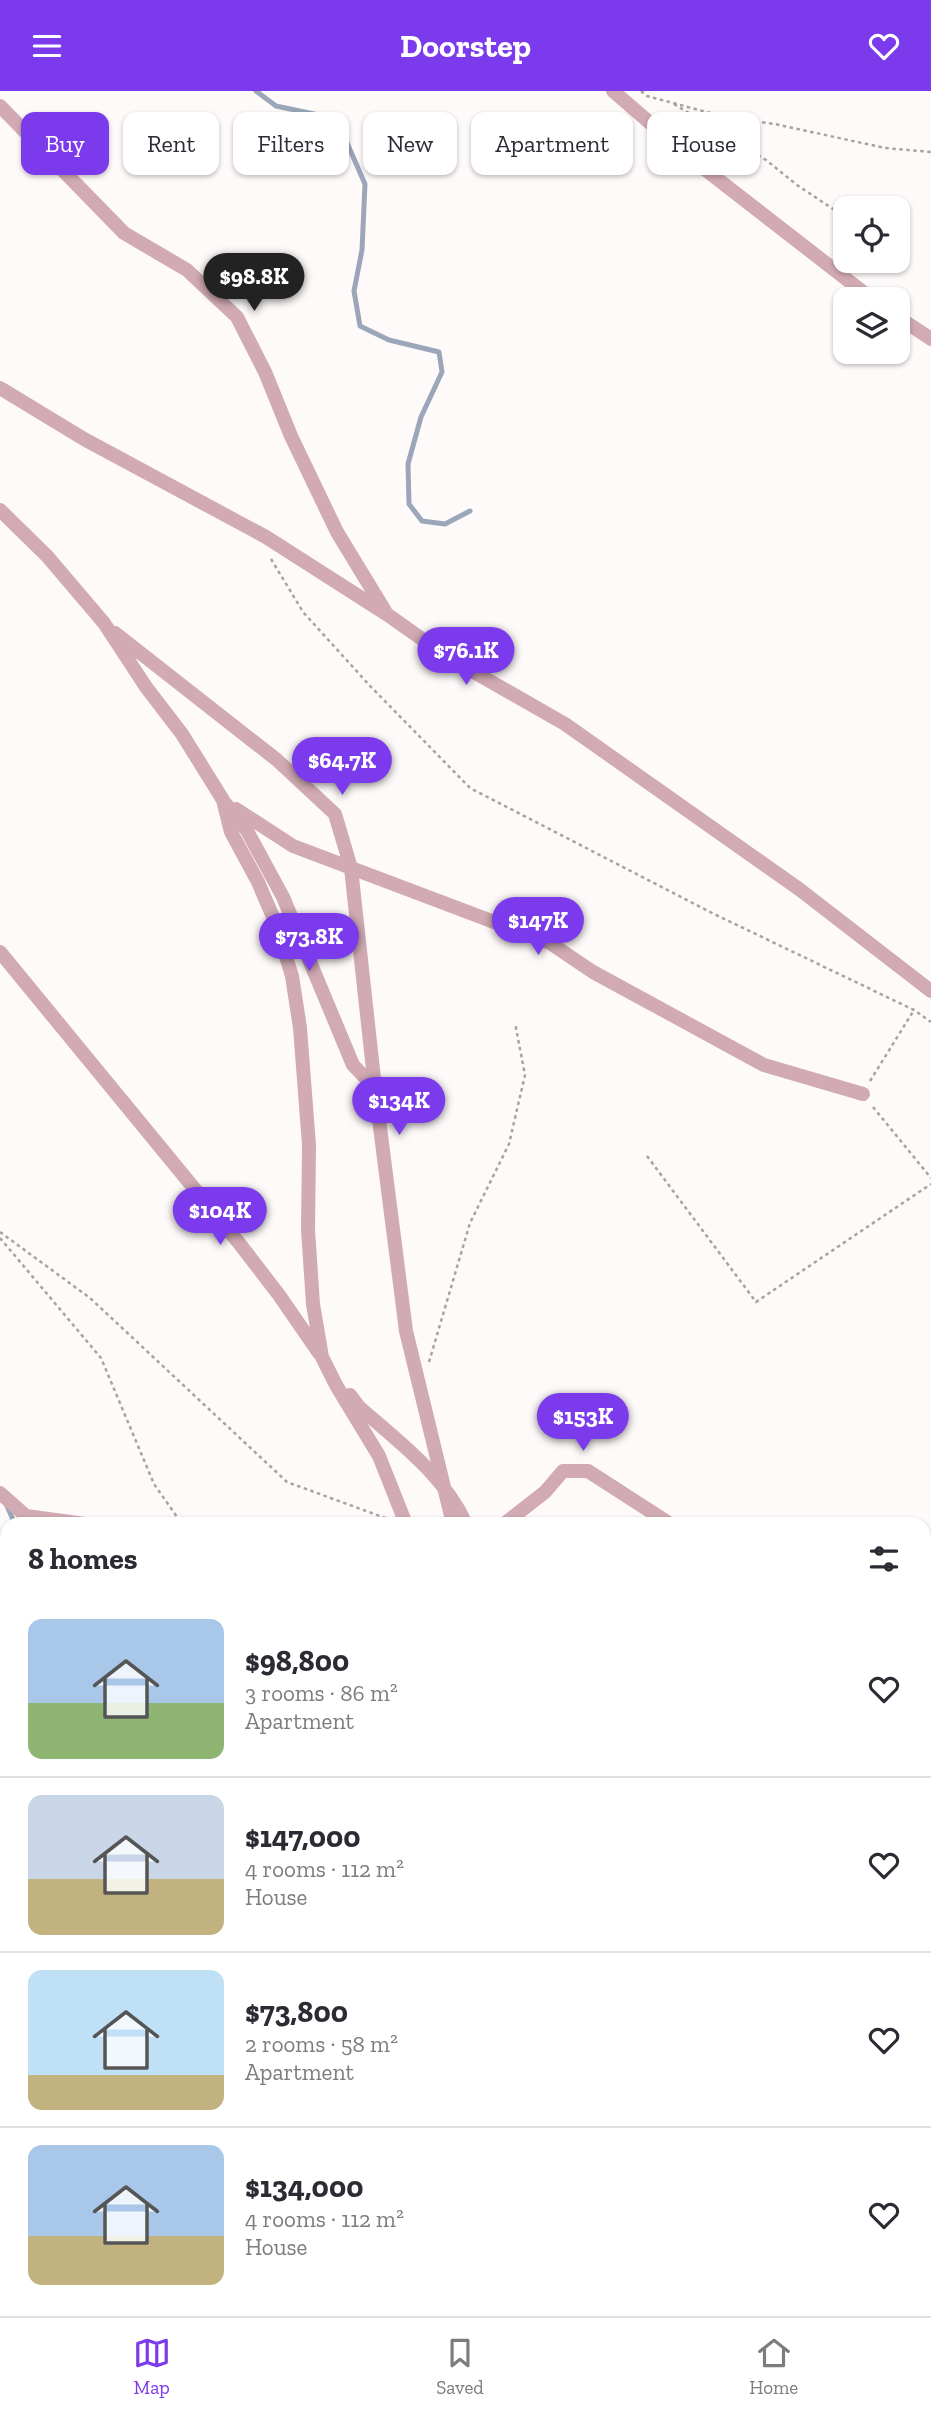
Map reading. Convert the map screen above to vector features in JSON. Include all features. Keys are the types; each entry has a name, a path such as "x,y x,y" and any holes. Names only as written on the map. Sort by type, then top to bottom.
{"street":[{"path":"613,91 693,160 857,287"},
{"path":"0,106 124,233 187,269 236,317 265,372 291,436 337,532 388,615"},
{"path":"910,325 931,339"},
{"path":"0,389 84,439 267,537 446,656 565,724 789,881 931,991"},
{"path":"0,510 47,556 104,623 146,687 182,734 223,800 246,829 283,897 353,1065 375,1088"},
{"path":"104,623 277,760 335,814 351,868 375,1088 406,1331 451,1517"},
{"path":"223,800 293,846 550,943 593,972 764,1065 863,1094"},
{"path":"223,800 231,832 258,882 276,924 292,977 300,1028 309,1145 308,1230 313,1304 322,1357 335,1385 379,1456 403,1517"},
{"path":"0,952 239,1243 359,1407 431,1471 463,1517"},
{"path":"513,1517 545,1492 563,1471 588,1471 659,1517"},
{"path":"0,1493 26,1516 33,1517"}],"path":[{"path":"641,91 647,96 725,117 775,124 885,148 931,152"},
{"path":"671,103 766,160 833,209"},
{"path":"267,553 303,612 470,789 712,913 914,1010 931,1022"},
{"path":"914,1010 863,1094 931,1178"},
{"path":"428,1367 470,1223 509,1145 525,1075 515,1023"},
{"path":"647,1156 756,1302 931,1184"},
{"path":"0,1232 90,1298 287,1482 380,1517"},
{"path":"0,1238 101,1358 154,1484 177,1517"}],"waterway":[{"path":"256,91 276,106 333,118 344,136 365,184 362,250 354,291 360,326 389,340 439,352 442,372 421,417 408,464 409,504 422,521 445,524 470,511"},
{"path":"7,1506 12,1517"}]}
